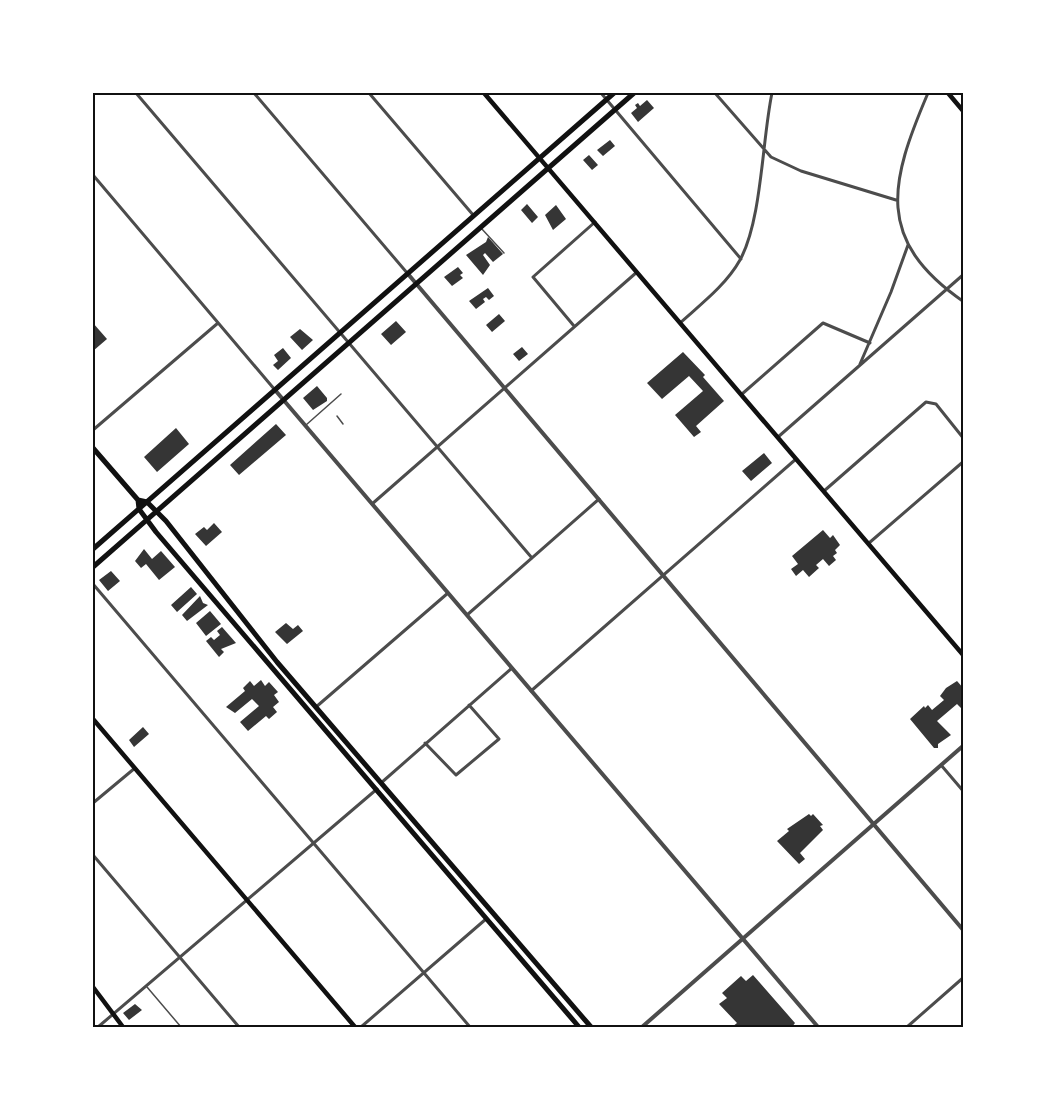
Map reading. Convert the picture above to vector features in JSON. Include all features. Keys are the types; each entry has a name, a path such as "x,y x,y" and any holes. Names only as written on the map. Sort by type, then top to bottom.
{"main road":[{"path":"484,93 964,656"},
{"path":"93,549 614,93"},
{"path":"93,567 634,93"},
{"path":"948,93 964,112"},
{"path":"93,448 138,500 139,508 147,519 591,1027"},
{"path":"138,500 147,502 156,511 487,918 579,1027"},
{"path":"93,719 355,1027"},
{"path":"93,987 123,1027"}],"street":[{"path":"136,93 532,558"},
{"path":"254,93 600,498 964,931"},
{"path":"369,93 474,216"},
{"path":"601,93 741,259"},
{"path":"715,93 771,157 801,171 896,200"},
{"path":"680,322 726,280 741,259 751,228 772,93"},
{"path":"928,93 905,150 896,200 899,219 908,244 928,273 964,303"},
{"path":"93,175 818,1027"},
{"path":"574,326 533,277 595,222"},
{"path":"859,366 908,244"},
{"path":"372,504 637,272"},
{"path":"778,437 964,274"},
{"path":"93,430 218,322"},
{"path":"742,394 823,323 870,343"},
{"path":"824,491 926,402 934,402 964,439"},
{"path":"531,691 796,458"},
{"path":"869,543 964,461"},
{"path":"467,615 600,498"},
{"path":"93,584 470,1027"},
{"path":"316,707 448,593"},
{"path":"98,1027 379,786 512,668"},
{"path":"425,743 456,775 477,759 500,739 469,705"},
{"path":"642,1027 964,745"},
{"path":"941,765 964,792"},
{"path":"93,803 135,768"},
{"path":"93,855 239,1027"},
{"path":"361,1027 487,918"},
{"path":"907,1027 964,977"}],"lane":[{"path":"481,227 504,253"},
{"path":"305,425 341,394"},
{"path":"327,406 331,410"},
{"path":"337,416 344,424"},
{"path":"146,986 181,1027"}],"building":[{"path":"647,100 654,108 638,122 631,113 637,108 635,105 638,103 640,106"},
{"path":"610,140 615,146 603,156 597,150"},
{"path":"589,155 598,165 592,170 583,160"},
{"path":"527,204 538,217 532,223 521,210"},
{"path":"556,205 566,219 553,230 545,215"},
{"path":"488,237 503,254 493,262 485,253 483,255 490,265 483,275 466,255 486,242"},
{"path":"458,267 463,273 460,275 463,278 452,286 444,277"},
{"path":"488,288 494,296 489,300 486,297 483,299 485,302 476,309 469,301"},
{"path":"499,314 505,321 492,332 486,325"},
{"path":"396,321 406,332 391,345 381,334"},
{"path":"93,323 107,339 93,351"},
{"path":"300,329 313,340 302,350 290,337"},
{"path":"522,347 528,354 519,361 513,354"},
{"path":"283,348 291,358 278,370 273,365 278,361 274,355"},
{"path":"683,352 705,375 703,377 724,401 696,426 701,432 694,437 675,415 703,391 689,376 662,399 647,383"},
{"path":"317,386 327,401 313,410 303,398"},
{"path":"276,424 286,435 239,475 230,465"},
{"path":"176,428 189,444 157,472 144,457"},
{"path":"764,453 772,463 751,481 742,471"},
{"path":"214,523 222,532 206,546 195,534 204,527 207,530"},
{"path":"823,530 830,538 833,535 840,545 833,556 836,560 829,566 823,559 816,565 819,568 809,577 803,570 796,576 791,569 798,564 792,556"},
{"path":"144,549 152,559 161,551 175,567 159,580 146,564 141,568 135,561"},
{"path":"111,571 120,581 108,591 99,580"},
{"path":"191,587 197,594 177,612 171,605"},
{"path":"200,596 203,603 208,605 187,621 182,615"},
{"path":"210,611 221,624 206,636 196,623"},
{"path":"286,623 293,629 298,625 303,631 287,644 275,632"},
{"path":"222,627 236,643 221,649 224,652 219,657 206,641 211,637 214,640 220,635 217,631"},
{"path":"261,680 265,686 269,682 278,692 274,695 279,702 273,707 277,712 269,719 266,716 248,731 240,722 259,706 252,699 235,713 226,707 245,691 243,688 250,681 254,686"},
{"path":"957,681 964,689 964,711 957,704 937,721 951,735 938,744 938,748 934,748 910,719 924,706 925,708 928,705 932,710 944,700 940,696 946,688"},
{"path":"143,727 149,734 134,747 129,740"},
{"path":"809,814 811,816 813,814 823,825 820,826 823,830 800,853 805,859 799,864 777,841 789,831 787,829"},
{"path":"753,975 795,1023 792,1027 732,1027 737,1023 719,1004 727,998 722,993 741,976 746,981"},
{"path":"135,1004 142,1010 129,1020 123,1013"}]}
